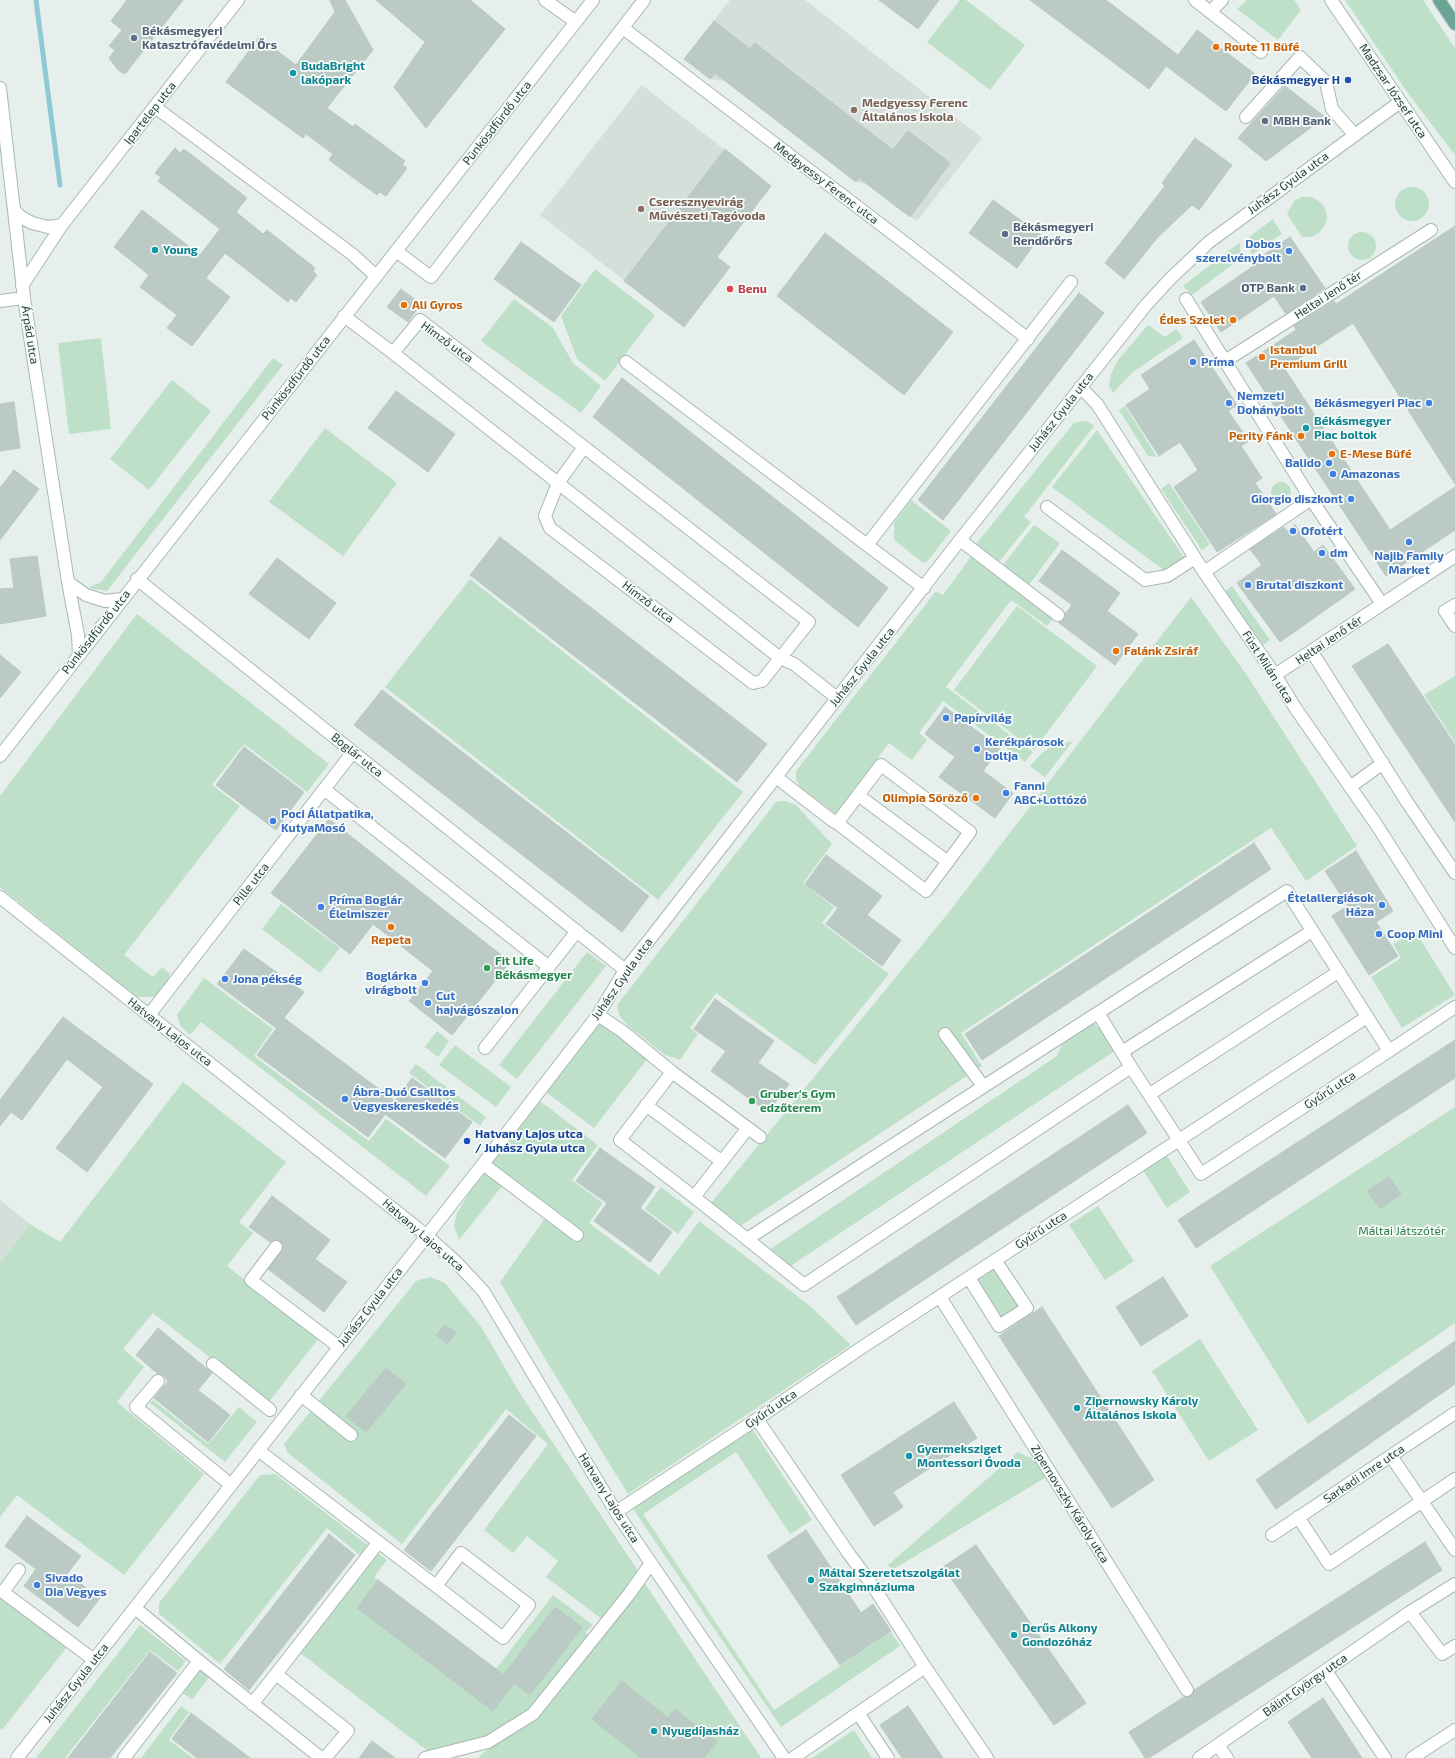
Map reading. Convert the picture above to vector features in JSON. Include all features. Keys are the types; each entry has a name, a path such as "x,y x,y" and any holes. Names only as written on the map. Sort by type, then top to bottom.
{"main road":[{"path":"1439,0 1455,24"}],"street":[{"name":"Ipartelep utca","path":"23,292 62,225 238,0"},
{"path":"545,0 576,22"},
{"name":"Pünkösdfürdő utca","path":"0,756 593,0"},
{"path":"396,251 431,277 644,0"},
{"path":"1195,0 1261,52"},
{"path":"1210,12 1222,0"},
{"name":"Madzsar József utca","path":"1331,0 1455,182"},
{"name":"Medgyessy Ferenc utca","path":"623,28 909,246 1028,340"},
{"path":"1246,117 1300,57 1326,82 1332,109 1354,134"},
{"name":"Árpád utca","path":"0,88 23,292 68,582 78,635 78,655"},
{"name":"Juhász Gyula utca","path":"17,1758 483,1164 598,1015 625,970 960,540 1146,305 1170,279 1209,242 1354,134 1400,102"},
{"path":"155,107 352,254 376,276"},
{"path":"14,210 21,217 32,223 48,227 62,225"},
{"name":"Heltai Jenő tér","path":"1225,361 1431,230"},
{"path":"867,545 1028,340 1071,282"},
{"path":"0,301 23,292"},
{"path":"1186,299 1311,499 1382,604"},
{"path":"344,316 394,353 780,658 794,664 838,698"},
{"name":"Hímző utca","path":"394,353 420,320 584,447 809,622 762,681 753,683 550,528 545,516 558,483 584,447"},
{"path":"626,362 924,588"},
{"name":"Füst Milán utca","path":"1080,387 1097,404 1204,572 1296,709 1376,824 1455,948"},
{"path":"1204,572 1311,499"},
{"path":"1047,507 1145,580 1168,576 1195,558"},
{"path":"960,540 1058,615"},
{"name":"Heltai Jenő tér","path":"1275,676 1455,556"},
{"name":"Boglár utca","path":"137,580 625,970"},
{"path":"68,582 86,596 105,601 122,599"},
{"path":"1455,605 1445,611 1455,626"},
{"path":"1312,652 1455,873"},
{"name":"Pille utca","path":"149,1016 353,752"},
{"path":"1350,787 1383,763"},
{"path":"776,777 926,891 970,832 881,765 837,823"},
{"path":"324,789 549,967"},
{"path":"858,795 948,862"},
{"path":"747,1239 1287,891 1389,1051"},
{"name":"Hatvany Lajos utca","path":"0,896 426,1235 458,1264 484,1292 616,1512 784,1758"},
{"path":"485,1048 577,931"},
{"path":"1122,1052 1312,931"},
{"path":"1150,1094 1338,972"},
{"name":"Gyűrű utca","path":"616,1512 1178,1139 1201,1174 1455,1007"},
{"path":"1098,1013 1178,1139 1367,1017"},
{"path":"598,1015 622,1030 672,1072 760,1137"},
{"path":"945,1034 983,1086"},
{"path":"672,1072 620,1140 804,1285 1131,1067"},
{"path":"646,1105 721,1161"},
{"path":"694,1197 748,1128"},
{"path":"483,1164 577,1235"},
{"path":"276,1247 252,1280 339,1347"},
{"path":"968,1278 1000,1326 1027,1308 995,1260"},
{"name":"Zipernovszky Károly utca","path":"940,1297 1187,1690"},
{"path":"213,1364 270,1410"},
{"path":"158,1381 136,1407 231,1485"},
{"path":"301,1395 351,1435"},
{"name":"Sarkadi Imre utca","path":"1272,1535 1455,1413"},
{"path":"757,1419 849,1554 873,1586 925,1667 987,1758"},
{"path":"258,1450 503,1638 529,1605 461,1553 436,1586"},
{"path":"1391,1456 1422,1502 1453,1542"},
{"path":"1298,1517 1329,1564 1455,1479"},
{"path":"252,1704 378,1543"},
{"path":"425,1758 488,1742 533,1714 612,1617 644,1575 651,1563"},
{"path":"19,1570 3,1592 94,1660"},
{"name":"Bálint György utca","path":"1199,1758 1410,1612 1455,1584"},
{"path":"135,1608 252,1704 321,1758"},
{"path":"1410,1612 1442,1654 1455,1646"},
{"path":"124,1758 199,1661"},
{"path":"794,1758 925,1667"},
{"path":"1326,1671 1385,1758"},
{"path":"276,1674 348,1731 325,1758"},
{"path":"858,1713 888,1758"},
{"path":"1412,1758 1455,1731"},
{"path":"1218,1745 1227,1758"}],"shaded area":[{"name":"Medgyessy Ferenc Általános Iskola","path":"730,0 805,0 982,138 917,221 867,184 856,182 725,81 710,79 684,59"},
{"name":"Cseresznyevirág Művészeti Tagóvoda","path":"642,85 771,186 750,213 705,248 730,267 710,293 686,274 679,283 703,302 684,327 540,215"},
{"path":"0,1200 30,1224 0,1263"}],"green space":[{"path":"960,0 966,0 1025,45 990,90 927,42"},
{"path":"1247,0 1294,0 1301,10 1278,40 1237,9"},
{"path":"1345,0 1423,0 1455,48 1455,155 1407,92"},
{"path":"1409,187 1415,187 1419,188 1426,194 1429,204 1428,211 1422,218 1415,221 1409,221 1405,220 1398,214 1395,207 1395,201 1396,197 1402,190"},
{"path":"1302,197 1311,197 1319,201 1325,208 1327,217 1325,225 1319,233 1311,237 1302,237 1287,214 1294,201"},
{"path":"1273,219 1282,234 1251,255 1249,237"},
{"path":"1362,232 1372,236 1376,246 1372,256 1362,260 1352,256 1348,246 1352,236"},
{"path":"1240,242 1241,258 1192,295 1183,286"},
{"path":"595,269 655,315 605,381 577,359 561,316"},
{"path":"514,299 553,328 573,363 601,386 581,413 481,341"},
{"path":"1148,325 1165,337 1176,329 1183,338 1133,372 1113,393 1109,386 1111,374 1118,360"},
{"path":"101,338 111,429 69,434 58,343"},
{"path":"273,358 283,365 107,591 88,588 101,582"},
{"path":"172,380 211,411 149,490 110,459"},
{"path":"1125,406 1157,457 1148,456 1119,410"},
{"path":"1082,421 1089,422 1094,426 1024,517 1031,522 999,562 976,544 1074,423"},
{"path":"325,428 397,483 343,556 269,502"},
{"path":"1097,430 1185,559 1166,572 1052,487"},
{"path":"1281,482 1288,485 1291,492 1288,499 1281,502 1274,499 1271,492 1274,485"},
{"path":"1169,483 1210,544 1202,550 1161,489"},
{"path":"911,500 951,531 927,562 922,562 894,540 894,523"},
{"path":"1034,525 1060,543 1029,585 1003,565"},
{"path":"973,554 1056,615 1047,626 1011,600 946,687 1033,752 1025,762 943,701 919,733 927,740 912,760 889,743 836,814 800,787 796,779 796,771 936,591 943,595"},
{"path":"470,579 743,792 658,900 385,687"},
{"path":"1232,586 1270,640 1263,645 1225,591"},
{"path":"1191,597 1246,674 1357,846 1306,881 1271,828 961,1033 982,1066 740,1226 711,1203 949,912"},
{"path":"1017,606 1097,666 1034,750 954,690"},
{"path":"137,614 329,764 307,792 244,744 212,785 240,806 124,955 153,977 162,967 170,974 166,988 154,997 137,997 0,887 0,796"},
{"path":"1455,676 1455,742 1424,695"},
{"path":"1073,741 1045,777 1030,766 1049,748"},
{"path":"785,801 796,805 832,844 803,883 834,907 822,923 889,974 815,1065 716,993 690,1028 698,1034 680,1060 665,1055 627,1025 619,1015 617,1005 776,802"},
{"path":"281,904 340,948 320,973 262,929"},
{"path":"1415,931 1455,995 1402,1028 1371,977 1401,958 1393,944"},
{"path":"587,952 606,966 517,1079 499,1065"},
{"path":"204,978 273,1029 254,1056 369,1141 386,1119 450,1166 426,1196 201,1022 190,1035 180,1025 177,1015"},
{"path":"1091,1021 1102,1030 1116,1050 789,1267 769,1250 1057,1056 1064,1039"},
{"path":"600,1023 648,1058 594,1128 546,1092"},
{"path":"437,1031 449,1041 438,1057 425,1047"},
{"path":"455,1045 511,1087 496,1107 439,1065"},
{"path":"416,1064 486,1117 480,1126 409,1073"},
{"path":"183,1082 286,1162 239,1222 253,1233 227,1266 319,1338 268,1403 153,1313 123,1349 144,1367 117,1402 204,1474 124,1575 17,1495 0,1517 0,1263 30,1224 60,1242"},
{"path":"540,1101 598,1145 572,1180 603,1203 589,1223 659,1275 699,1221 809,1305 851,1345 628,1494 500,1282 546,1217 503,1185 459,1240 454,1226 457,1213 471,1190"},
{"name":"Máltai Játszótér","path":"1455,1107 1455,1323 1308,1424 1210,1266"},
{"path":"1164,1151 1190,1192 1167,1208 1141,1167"},
{"path":"661,1187 694,1212 678,1234 645,1209"},
{"path":"1098,1206 1134,1261 1105,1280 1069,1225"},
{"path":"995,1264 1021,1305 999,1320 972,1278"},
{"path":"430,1277 445,1283 482,1328 519,1392 640,1574 603,1620 546,1577 558,1561 527,1536 513,1553 484,1530 548,1444 506,1409 402,1544 288,1453 284,1444 416,1281"},
{"path":"1200,1339 1258,1430 1209,1461 1152,1371"},
{"path":"153,1400 208,1444 239,1407 257,1422 225,1462 150,1403"},
{"path":"751,1427 812,1520 790,1534 736,1452 643,1514 774,1710 891,1632 900,1646 781,1727 629,1503"},
{"path":"1018,1452 1028,1457 1037,1458 1048,1476 892,1570 888,1565"},
{"path":"275,1474 387,1560 374,1577 496,1669 553,1595 593,1625 585,1633 590,1636 531,1711 485,1739 429,1752 299,1652 369,1563 327,1528 220,1664 159,1614 159,1603 260,1475"},
{"path":"644,1582 761,1758 478,1758 503,1735 536,1717"},
{"path":"0,1597 67,1647 2,1730 0,1728"},
{"path":"140,1625 186,1661 178,1671 150,1650 65,1758 36,1758"},
{"path":"199,1664 212,1673 192,1700 179,1690"},
{"path":"181,1706 189,1712 169,1740 193,1758 141,1758"},
{"path":"854,1730 872,1758 812,1758"}],"building":[{"name":"Békásmegyeri Katasztrófavédelmi Őrs","path":"127,0 183,0 125,74 118,70 109,58 115,50 109,46 122,30 111,21"},
{"name":"BudaBright lakópark","path":"330,0 345,0 373,50 327,108 353,127 355,124 405,161 402,165 407,168 386,196 380,192 377,195 329,160 333,154 306,134 303,138 226,82 259,37 296,65 335,12"},
{"name":"BudaBright lakópark","path":"376,0 470,0 505,29 426,128 394,87 425,42"},
{"path":"879,0 939,0 918,29"},
{"path":"1030,0 1106,0 1178,55 1197,30 1255,74 1226,111 1166,66 1149,89"},
{"path":"714,21 750,49 755,43 893,150 908,131 950,163 910,217 859,178 856,182 715,73 710,79 684,59"},
{"path":"1285,86 1325,117 1266,161 1238,138"},
{"path":"1195,138 1232,165 1199,210 1192,205 1158,237 1124,279 1105,263 1165,186 1162,183"},
{"name":"Young","path":"175,148 180,153 184,149 247,198 236,212 263,234 267,230 315,268 313,271 317,275 296,302 291,298 288,302 225,253 206,278 230,297 192,346 167,328 177,315 140,287 149,275 114,247 142,210 200,255 220,229 158,181 161,177 155,173"},
{"path":"725,149 771,186 717,257 730,267 684,327 624,281"},
{"name":"Békásmegyeri Rendőrőrs","path":"993,200 1041,235 1017,268 969,233"},
{"path":"1455,226 1455,484 1353,323 1284,368 1390,530 1455,487 1455,530 1386,576 1246,363 1296,330 1294,326 1334,301 1336,304"},
{"path":"825,233 953,332 904,395 777,296"},
{"path":"1290,237 1325,288 1286,314 1274,296 1221,332 1201,302 1255,265 1253,262"},
{"path":"521,242 581,285 554,322 494,279"},
{"name":"Ali Gyros","path":"401,289 421,304 408,322 387,307"},
{"path":"1079,293 1104,313 943,520 918,500"},
{"path":"1194,340 1237,405 1228,411 1249,441 1241,446 1262,478 1255,483 1276,514 1217,552 1174,487 1198,470 1180,442 1159,456 1126,405 1150,389 1141,375"},
{"path":"622,378 888,588 858,627 593,417"},
{"path":"396,391 455,434 428,472 368,428"},
{"path":"14,402 20,448 0,451 0,404"},
{"path":"14,470 39,489 0,540 0,488"},
{"path":"1295,525 1314,552 1323,545 1355,589 1280,642 1237,583 1262,565 1250,549 1284,527 1287,531"},
{"path":"500,537 767,744 737,782 470,575"},
{"path":"1062,550 1120,593 1107,611 1138,634 1115,665 1059,623 1064,619 1065,614 1072,605 1039,581"},
{"path":"37,556 46,616 0,624 0,589 14,588 10,559"},
{"path":"277,558 336,603 309,639 249,594"},
{"path":"1388,644 1455,745 1455,822 1352,666"},
{"path":"0,655 21,672 0,698"},
{"path":"382,690 649,896 622,932 354,725"},
{"path":"945,707 1000,748 983,771 1013,793 995,818 939,777 955,757 925,734"},
{"path":"244,747 304,792 276,830 216,785"},
{"path":"329,819 510,962 452,1035 409,1001 433,971 373,924 350,954 271,893"},
{"path":"1254,843 1271,869 982,1060 965,1034"},
{"path":"1356,851 1393,911 1376,922 1398,956 1369,975 1332,916 1348,906 1325,871"},
{"path":"826,855 882,896 867,915 901,940 882,966 826,924 838,908 805,884"},
{"path":"244,949 304,992 276,1028 217,984"},
{"path":"715,999 774,1041 758,1063 789,1084 768,1112 711,1071 726,1051 694,1029"},
{"path":"63,1017 153,1084 87,1172 56,1148 103,1087 67,1059 22,1120 11,1112 0,1126 0,1100"},
{"path":"284,1018 395,1101 412,1078 472,1122 445,1158 385,1114 368,1137 257,1055"},
{"path":"1455,1040 1455,1078 1196,1248 1178,1220"},
{"path":"1128,1105 1147,1133 856,1325 837,1297"},
{"path":"600,1148 655,1187 640,1208 672,1232 650,1262 594,1221 607,1203 576,1181"},
{"path":"1389,1177 1401,1194 1380,1209 1367,1191"},
{"path":"272,1196 330,1240 315,1259 347,1282 324,1312 268,1269 282,1251 283,1244 277,1240 270,1242 249,1227"},
{"path":"1163,1277 1188,1316 1141,1346 1116,1307"},
{"name":"Zipernowsky Károly Általános Iskola","path":"1042,1307 1154,1480 1112,1508 999,1336"},
{"path":"445,1325 456,1333 447,1344 436,1335"},
{"path":"158,1328 212,1373 198,1390 230,1415 208,1442 154,1398 168,1381 163,1375 158,1374 136,1355"},
{"path":"1455,1341 1455,1384 1276,1509 1256,1480"},
{"path":"386,1368 406,1384 366,1432 346,1416"},
{"name":"Gyermeksziget Montessori Óvoda","path":"954,1402 977,1438 893,1492 903,1507 874,1526 841,1475"},
{"path":"509,1415 536,1436 431,1571 404,1550"},
{"path":"27,1516 81,1556 67,1574 100,1598 78,1627 24,1586 36,1569 5,1546"},
{"name":"Máltai Szeretetszolgálat Szakgimnáziuma","path":"806,1530 861,1613 873,1604 891,1631 840,1665 767,1556"},
{"path":"329,1534 355,1555 249,1690 224,1669"},
{"path":"1425,1542 1442,1570 1149,1758 1145,1758 1129,1732 1184,1697 1191,1696 1194,1690"},
{"name":"Derűs Alkony Gondozóház","path":"976,1545 1086,1703 1054,1725 943,1567"},
{"path":"378,1580 504,1675 555,1607 582,1627 530,1695 514,1683 493,1711 357,1608"},
{"path":"150,1652 177,1673 110,1758 68,1758"},
{"name":"Nyugdíjasház","path":"622,1681 668,1718 675,1709 717,1742 704,1758 641,1758 592,1719"},
{"path":"1323,1698 1362,1758 1312,1758 1288,1722"},
{"path":"908,1706 943,1758 902,1758 880,1725"},
{"path":"191,1713 250,1758 197,1758 172,1739"},
{"path":"372,1741 395,1758 359,1758"}],"waterway":[{"path":"36,0 60,185"}],"place":[{"name":"Békásmegyeri Katasztrófavédelmi Őrs","path":"134,38"},
{"name":"Route 11 Büfé","path":"1216,47"},
{"name":"BudaBright lakópark","path":"293,73"},
{"name":"Békásmegyer H","path":"1348,80"},
{"name":"Medgyessy Ferenc Általános Iskola","path":"854,110"},
{"name":"MBH Bank","path":"1265,121"},
{"name":"Cseresznyevirág Művészeti Tagóvoda","path":"641,209"},
{"name":"Békásmegyeri Rendőrőrs","path":"1005,234"},
{"name":"Young","path":"155,250"},
{"name":"Dobos szerelvénybolt","path":"1289,251"},
{"name":"OTP Bank","path":"1303,288"},
{"name":"Benu","path":"730,289"},
{"name":"Ali Gyros","path":"404,305"},
{"name":"Édes Szelet","path":"1233,320"},
{"name":"Istanbul Premium Grill","path":"1262,357"},
{"name":"Príma","path":"1193,362"},
{"name":"Nemzeti Dohánybolt","path":"1229,403"},
{"name":"Békásmegyeri Piac","path":"1429,403"},
{"name":"Békásmegyer Piac boltok","path":"1306,428"},
{"name":"Perity Fánk","path":"1301,436"},
{"name":"E-Mese Büfé","path":"1332,454"},
{"name":"Balido","path":"1329,463"},
{"name":"Amazonas","path":"1333,474"},
{"name":"Giorgio diszkont","path":"1351,499"},
{"name":"Ofotért","path":"1293,531"},
{"name":"Najib Family Market","path":"1409,542"},
{"name":"dm","path":"1322,553"},
{"name":"Brutal diszkont","path":"1248,585"},
{"name":"Falánk Zsiráf","path":"1116,651"},
{"name":"Papírvilág","path":"946,718"},
{"name":"Kerékpárosok boltja","path":"977,749"},
{"name":"Fanni ABC+Lottózó","path":"1006,793"},
{"name":"Olimpia Söröző","path":"976,798"},
{"name":"Poci Állatpatika, KutyaMosó","path":"273,821"},
{"name":"Ételallergiások Háza","path":"1382,905"},
{"name":"Príma Boglár Élelmiszer","path":"321,907"},
{"name":"Repeta","path":"391,927"},
{"name":"Coop Mini","path":"1379,934"},
{"name":"Fit Life Békásmegyer","path":"487,968"},
{"name":"Jona pékség","path":"225,979"},
{"name":"Boglárka virágbolt","path":"425,983"},
{"name":"Cut hajvágószalon","path":"428,1003"},
{"name":"Ábra-Duó Csalitos Vegyeskereskedés","path":"345,1099"},
{"name":"Gruber's Gym edzőterem","path":"752,1101"},
{"name":"Hatvany Lajos utca / Juhász Gyula utca","path":"467,1141"},
{"name":"Zipernowsky Károly Általános Iskola","path":"1077,1408"},
{"name":"Gyermeksziget Montessori Óvoda","path":"909,1456"},
{"name":"Máltai Szeretetszolgálat Szakgimnáziuma","path":"811,1580"},
{"name":"Sivado Dia Vegyes","path":"37,1585"},
{"name":"Derűs Alkony Gondozóház","path":"1014,1635"},
{"name":"Nyugdíjasház","path":"654,1731"}]}
